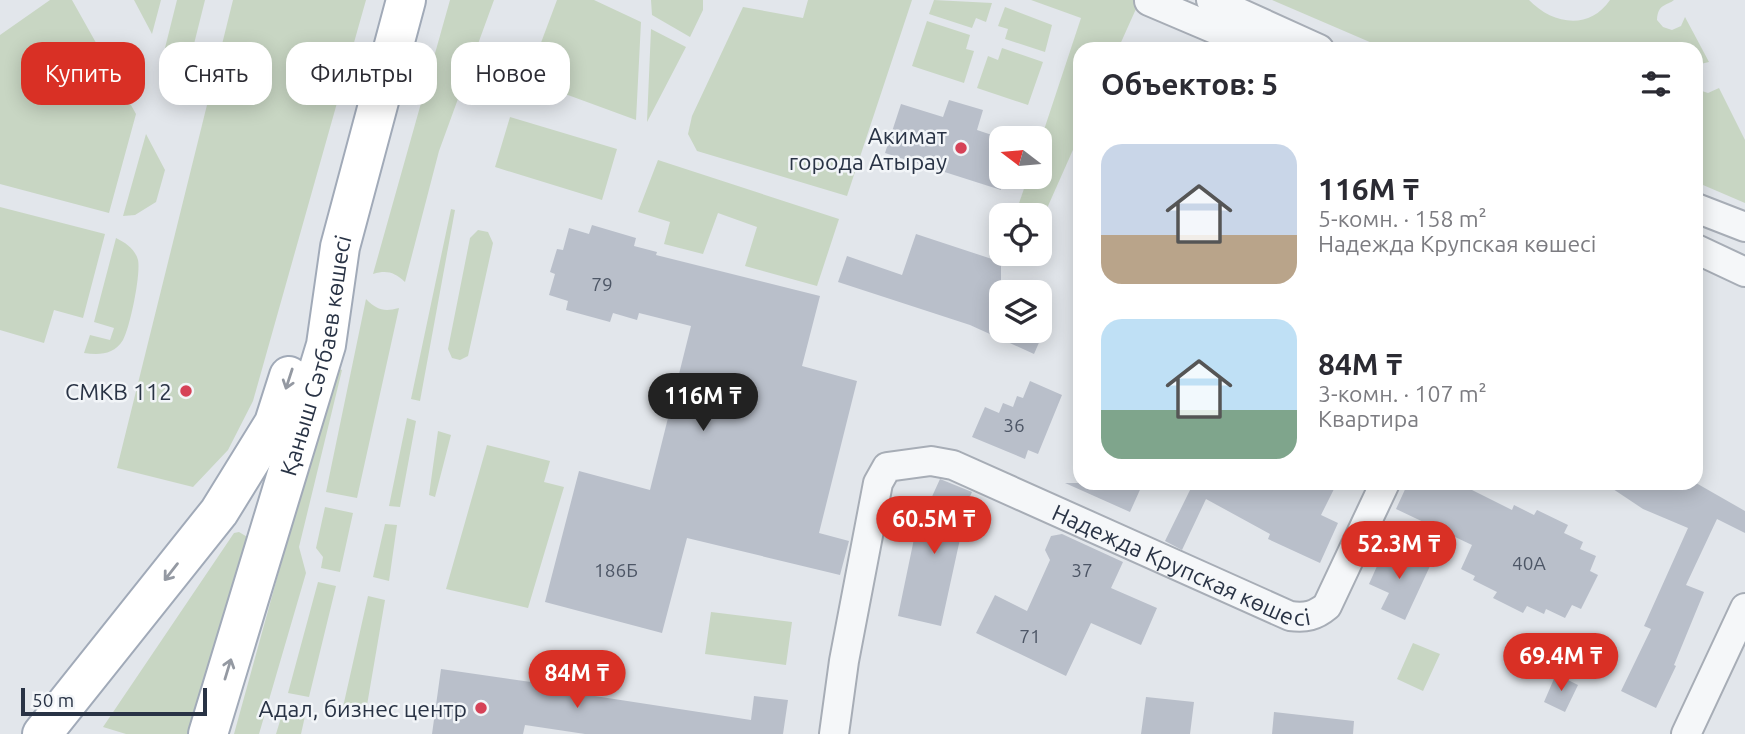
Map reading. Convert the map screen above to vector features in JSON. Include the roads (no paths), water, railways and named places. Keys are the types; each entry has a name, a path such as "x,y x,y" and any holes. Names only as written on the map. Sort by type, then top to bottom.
{"main road":[{"path":"340,247 406,0"},
{"name":"Қаныш Сәтбаев көшесі","path":"42,734 219,512 274,423 307,323 340,247"},
{"name":"Қаныш Сәтбаев көшесі","path":"208,734 326,345 340,247"}],"street":[{"path":"1212,0 1304,42"},
{"path":"1149,1 1246,42"},
{"path":"1703,211 1745,227"},
{"path":"1703,252 1745,272"},
{"name":"Надежда Крупская көшесі","path":"834,734 844,661 878,483 887,467 931,461 953,465 1290,616 1304,618 1318,614 1327,606 1382,490"},
{"path":"1686,734 1745,608"}],"place":[{"name":"Акимат города Атырау","path":"961,148"},
{"name":"СМКВ 112","path":"186,391"},
{"name":"Адал, бизнес центр","path":"481,708"}]}
